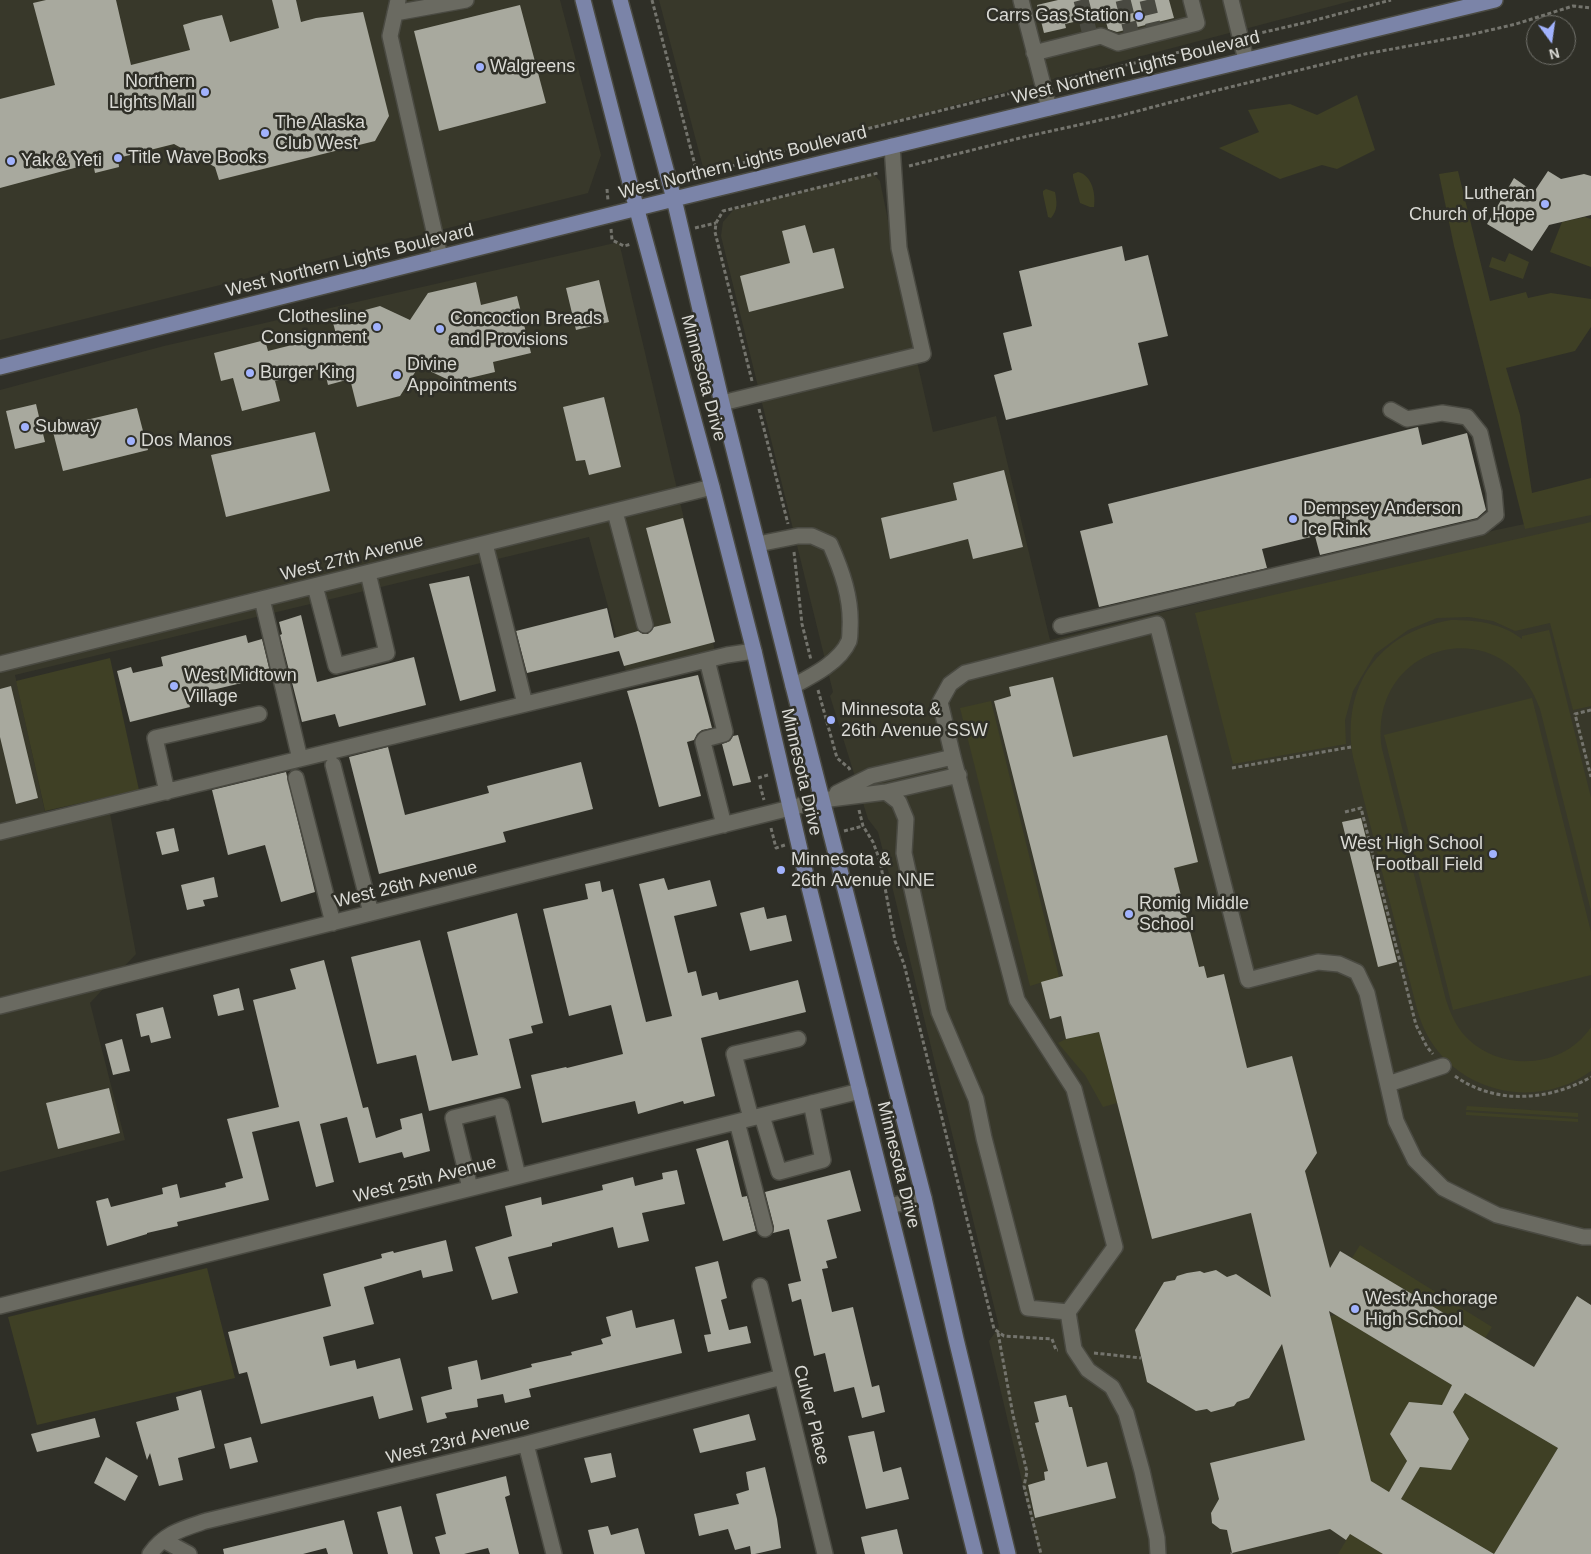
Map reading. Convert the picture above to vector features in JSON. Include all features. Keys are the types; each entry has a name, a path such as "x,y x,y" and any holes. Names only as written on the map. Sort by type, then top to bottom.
{"main road":[{"name":"Minnesota Drive","path":"583,0 754,651 790,808 975,1554"},
{"name":"Minnesota Drive","path":"620,0 674,199 722,403 924,1198 1008,1554"},
{"name":"West Northern Lights Boulevard","path":"0,367 440,257 637,210 674,199 1495,0"}],"street":[{"path":"440,257 390,36 396,6 466,0"},
{"path":"1020,0 1049,108"},
{"path":"1034,53 1101,36 1118,43 1197,23 1191,0"},
{"path":"1231,0 1246,60"},
{"path":"722,403 923,354 899,248 892,146"},
{"path":"1061,626 1480,527 1496,515 1494,492 1480,433 1467,417 1442,413 1407,419 1391,410"},
{"name":"West 27th Avenue","path":"0,664 712,487"},
{"path":"615,512 646,626"},
{"path":"758,544 791,537 812,536 830,544 840,566 847,590 850,620 849,640 839,654 815,675 793,686"},
{"path":"485,544 525,704"},
{"path":"315,586 336,666 388,653 368,573"},
{"path":"262,599 300,759"},
{"path":"1158,1554 1157,1538 1126,1413 1112,1387 1088,1370 1074,1349 1068,1312 1115,1247 1074,1089 1017,1000 940,702 950,684 966,673 1157,624 1248,980 1318,962 1339,964 1357,972 1367,993 1396,1121 1415,1160 1443,1188 1497,1215 1582,1237 1591,1237"},
{"path":"0,832 707,660 754,651"},
{"path":"707,660 725,732 724,734 705,739 703,742 724,825"},
{"path":"167,792 155,738 259,714"},
{"path":"822,800 871,776 953,757"},
{"path":"333,765 371,914"},
{"path":"822,800 886,792 959,775"},
{"path":"296,778 333,923"},
{"path":"886,792 899,802 906,819 904,853 939,1012 976,1099 990,1162 1028,1308 1068,1312"},
{"name":"West 26th Avenue","path":"0,1006 822,800"},
{"path":"766,1229 750,1119 734,1054 798,1039"},
{"path":"1388,1084 1443,1066"},
{"name":"West 25th Avenue","path":"0,1306 860,1091"},
{"path":"750,1119 780,1172 823,1160 811,1103"},
{"path":"470,1188 453,1118 501,1106 518,1176"},
{"path":"888,1206 924,1198"},
{"name":"Culver Place","path":"760,1286 825,1554"},
{"name":"West 23rd Avenue","path":"150,1554 158,1542 175,1532 206,1521 526,1444 782,1377"},
{"path":"526,1444 554,1554"},
{"path":"163,1540 189,1554"}],"path":[{"path":"652,0 696,169 710,172"},
{"path":"908,166 1119,116 1365,54 1469,35 1516,24 1573,6 1591,8"},
{"path":"849,768 837,758 802,624 791,537 715,232 716,222 723,211 875,174"},
{"path":"682,232 716,222"},
{"path":"612,240 624,246 646,239"},
{"path":"1591,710 1575,714 1591,777"},
{"path":"1232,768 1351,748"},
{"path":"1345,812 1361,808 1416,1025 1427,1047 1443,1066 1474,1087 1499,1095 1526,1097 1551,1094 1577,1085 1591,1077"},
{"path":"859,810 863,826 880,861 895,941 904,964 994,1329 1004,1336 1052,1339 1056,1350 1062,1351"},
{"path":"998,1332 1013,1415 1027,1472 1024,1486 1041,1554"},
{"path":"1089,1352 1140,1358"}],"shaded area":[{"path":"0,0 560,0 601,155 588,193 0,340"},
{"path":"659,0 1355,0 704,171"},
{"path":"872,173 880,181 933,432 996,416 1050,640 1496,530 1591,510 1591,1554 1039,1554 989,1341 999,1327 878,832 868,819 830,696 833,692 721,236 723,222 734,209"},
{"path":"619,242 715,651 626,672 589,537 15,675 47,821 109,808 136,954 90,1003 125,1140 0,1172 0,390 164,346"}],"green space":[{"path":"1357,95 1375,150 1337,169 1322,165 1280,179 1219,148 1259,132 1248,110 1290,104 1317,115"},
{"path":"1458,171 1490,301 1526,292 1528,298 1551,293 1591,299 1591,327 1575,351 1506,368 1520,415 1532,493 1591,478 1591,515 1525,529 1454,246 1439,174"},
{"path":"1078,172 1090,181 1094,196 1094,207 1080,203 1073,177 1073,174"},
{"path":"1046,189 1055,192 1056,196 1056,209 1051,218 1048,217 1043,194 1043,191"},
{"path":"1585,217 1591,219 1591,267 1550,252 1562,222"},
{"path":"1509,253 1529,262 1523,279 1489,267 1492,257 1505,262"},
{"path":"1591,522 1591,706 1573,710 1550,623 1515,631 1493,621 1469,617 1437,618 1408,630 1375,654 1353,691 1345,720 1346,744 1233,764 1195,613"},
{"path":"1451,620 1497,626 1522,639 1522,636 1549,630 1591,798 1591,911 1540,709 1522,677 1498,657 1470,649 1442,651 1415,662 1395,683 1383,712 1382,749 1448,1006 1458,1026 1469,1040 1483,1050 1499,1057 1516,1061 1550,1058 1565,1051 1579,1041 1591,1027 1591,1071 1571,1083 1549,1090 1526,1092 1504,1090 1482,1084 1462,1073 1445,1059 1430,1040 1422,1025 1417,1009 1353,757 1351,731 1353,707 1360,685 1370,666 1385,650 1404,636 1426,626"},
{"path":"110,658 139,790 45,811 16,681"},
{"name":"West High School Football Field","path":"1532,698 1591,932 1591,975 1453,1010 1384,735"},
{"path":"991,701 1059,977 1030,986 960,708"},
{"path":"1099,1032 1117,1103 1103,1107 1085,1075 1058,1043 1066,1039"},
{"path":"1467,1106 1578,1113 1578,1117 1466,1110"},
{"path":"1466,1112 1578,1119 1578,1122 1466,1115"},
{"path":"1360,1245 1492,1327 1485,1338 1352,1258"},
{"path":"207,1268 235,1378 37,1425 8,1317"},
{"path":"1336,1315 1452,1385 1442,1405 1409,1402 1390,1434 1407,1461 1389,1492 1371,1481 1330,1316"},
{"path":"1465,1393 1558,1448 1494,1554 1401,1499 1420,1467 1451,1470 1469,1439 1453,1412"},
{"path":"1350,1534 1383,1554 1338,1554"}],"building":[{"name":"Northern Lights Mall","path":"46,0 116,0 131,65 190,50 183,25 196,21 222,15 230,42 279,28 272,0 296,0 301,22 316,18 363,12 389,116 375,141 219,180 215,167 174,144 118,158 119,167 95,173 93,163 0,188 0,99 55,85 33,3"},
{"name":"Carrs Gas Station","path":"1058,0 1169,0 1174,18 1117,32 1108,29 1104,15 1065,24 1066,28 1044,33 1037,5"},
{"name":"Walgreens","path":"520,5 546,103 439,131 414,31"},
{"name":"Lutheran Church of Hope","path":"1548,171 1561,179 1584,174 1591,176 1591,215 1549,225 1532,251 1487,224 1514,178 1534,192"},
{"path":"805,225 813,253 834,248 844,288 749,312 740,276 790,263 782,231"},
{"path":"1122,246 1125,261 1148,255 1168,336 1138,343 1148,385 1006,420 994,375 1012,370 1003,333 1032,326 1019,271"},
{"path":"599,280 609,322 576,330 566,288"},
{"path":"476,282 481,305 517,296 531,353 493,362 495,372 453,382 419,366 400,396 357,407 350,379 328,385 324,368 275,381 280,401 242,411 233,378 221,381 214,353 265,340 268,351 336,334 332,319 380,306 410,320 428,293"},
{"path":"604,397 621,467 589,475 585,460 576,461 563,407"},
{"name":"Subway","path":"36,404 45,442 15,449 6,411"},
{"path":"137,408 148,450 63,471 52,428"},
{"name":"Dempsey Anderson Ice Rink","path":"1418,427 1422,445 1467,433 1486,510 1477,518 1320,555 1315,536 1262,549 1267,568 1099,607 1080,531 1113,523 1108,504"},
{"path":"315,432 330,491 226,517 211,455"},
{"path":"1004,470 1023,547 973,559 968,539 890,559 881,518 957,500 953,483"},
{"path":"683,518 715,642 624,666 619,651 527,673 516,631 607,608 614,638 638,631 648,634 654,627 671,623 646,528"},
{"path":"469,576 496,691 460,701 429,584"},
{"path":"301,615 317,682 414,657 426,705 339,727 335,714 302,722 280,635 282,634 279,622"},
{"name":"West Midtown Village","path":"246,635 248,643 262,639 271,676 187,696 190,707 130,722 117,671 131,667 133,673 163,666 161,657"},
{"path":"698,675 712,728 702,730 694,740 687,742 701,796 659,807 627,691"},
{"name":"West Anchorage High School","path":"1053,677 1073,757 1167,735 1198,862 1174,868 1199,967 1204,966 1207,978 1224,974 1247,1068 1292,1056 1317,1153 1305,1171 1330,1268 1340,1251 1534,1367 1577,1296 1591,1305 1591,1554 1494,1554 1383,1554 1350,1534 1346,1540 1330,1529 1232,1553 1227,1530 1220,1529 1212,1523 1211,1513 1219,1499 1210,1463 1305,1440 1282,1344 1249,1398 1237,1402 1234,1406 1211,1412 1207,1409 1196,1411 1147,1382 1135,1330 1164,1282 1175,1280 1177,1276 1187,1273 1200,1271 1204,1273 1216,1270 1227,1277 1236,1274 1271,1297 1251,1213 1152,1239 1099,1032 1066,1039 1061,1016 1050,1019 1041,982 1063,976 994,701 1011,696 1009,687","holes":["1329,1311 1452,1385 1442,1405 1409,1402 1390,1434 1407,1461 1389,1492 1371,1481","1465,1393 1558,1448 1494,1554 1401,1499 1420,1467 1451,1470 1469,1439 1453,1412"]},
{"path":"11,686 38,798 16,804 0,737 0,689"},
{"path":"738,735 751,782 733,786 722,744 730,741 733,736"},
{"path":"388,747 405,815 489,793 487,786 581,762 593,809 503,832 506,842 379,874 349,757"},
{"path":"286,772 315,892 281,902 265,845 228,855 212,790"},
{"path":"1361,818 1397,962 1378,967 1342,822"},
{"path":"174,828 179,851 162,855 156,832"},
{"path":"214,877 218,897 203,900 205,906 187,910 181,885"},
{"path":"664,878 668,890 710,880 717,906 674,916 688,973 696,971 702,996 717,992 719,1000 798,980 806,1012 701,1038 715,1096 684,1104 683,1101 638,1114 635,1101 542,1123 531,1075 623,1054 611,1005 569,1016 543,909 588,899 585,884 600,881 602,892 613,889 646,1022 672,1016 639,884"},
{"path":"764,907 767,919 786,915 792,941 750,951 740,913"},
{"path":"517,913 543,1023 531,1026 533,1033 509,1039 521,1088 429,1111 416,1055 377,1064 351,957 420,940 452,1061 478,1055 447,932"},
{"path":"324,960 363,1108 368,1107 376,1138 402,1129 400,1119 422,1113 430,1151 404,1158 402,1152 359,1163 347,1117 320,1124 334,1182 316,1187 299,1121 252,1132 269,1200 177,1222 178,1226 147,1233 107,1246 96,1201 108,1198 111,1207 163,1194 162,1188 177,1184 180,1198 226,1187 225,1183 243,1178 227,1119 279,1107 253,1000 296,989 290,969"},
{"path":"239,988 244,1010 218,1016 213,995"},
{"path":"163,1007 171,1038 151,1043 149,1035 141,1037 136,1014"},
{"path":"122,1039 130,1071 113,1075 105,1044"},
{"path":"109,1088 120,1133 58,1149 46,1103"},
{"path":"728,1140 742,1197 747,1196 756,1231 723,1241 696,1149"},
{"path":"677,1170 685,1204 642,1213 649,1241 618,1248 613,1227 552,1243 552,1246 508,1257 518,1293 492,1300 475,1247 512,1236 505,1206 541,1197 542,1205 603,1190 602,1185 633,1177 635,1186 663,1179 662,1173"},
{"path":"850,1170 861,1211 827,1220 837,1258 826,1261 828,1268 822,1269 832,1312 853,1307 872,1387 879,1385 885,1412 862,1418 854,1387 834,1392 825,1353 814,1356 801,1299 792,1302 788,1284 801,1281 789,1229 773,1233 774,1227 765,1192"},
{"path":"446,1240 453,1271 423,1278 421,1270 364,1287 374,1324 323,1337 330,1366 355,1360 357,1369 400,1358 413,1410 379,1419 373,1396 261,1424 247,1372 239,1374 228,1332 331,1306 323,1274 382,1258 381,1254 393,1251 394,1253"},
{"path":"718,1261 727,1298 721,1300 729,1330 747,1326 751,1343 708,1352 704,1335 711,1334 695,1267"},
{"path":"632,1310 636,1328 674,1319 682,1353 529,1389 531,1397 505,1403 503,1394 477,1399 478,1407 445,1413 447,1418 427,1423 421,1397 452,1389 448,1367 477,1360 481,1380 532,1367 531,1364 572,1355 571,1352 603,1344 601,1339 611,1336 606,1317"},
{"path":"201,1390 215,1448 178,1458 183,1480 159,1486 150,1453 147,1460 136,1422 179,1410 176,1397"},
{"path":"1066,1395 1069,1407 1072,1407 1087,1467 1107,1462 1116,1498 1035,1518 1028,1485 1045,1480 1044,1472 1048,1471 1035,1423 1039,1422 1034,1402"},
{"path":"749,1414 756,1440 700,1453 693,1429"},
{"path":"95,1418 100,1437 37,1452 31,1434"},
{"path":"874,1431 883,1472 901,1467 909,1499 866,1509 848,1436"},
{"path":"251,1437 258,1462 230,1469 224,1444"},
{"path":"611,1453 616,1477 591,1483 584,1458"},
{"path":"106,1457 138,1476 125,1501 94,1483"},
{"path":"765,1467 777,1519 781,1548 755,1554 751,1554 750,1546 735,1550 728,1529 699,1536 694,1514 739,1504 736,1494 749,1490 746,1472"},
{"path":"506,1476 510,1495 505,1497 519,1554 490,1554 488,1548 464,1554 440,1554 435,1537 446,1534 436,1494"},
{"path":"401,1506 413,1554 388,1554 377,1512"},
{"path":"344,1520 353,1554 328,1554 326,1548 303,1554 224,1554 223,1549"},
{"path":"608,1526 611,1535 638,1528 645,1554 594,1554 588,1530"},
{"path":"897,1529 903,1554 865,1554 861,1537"}],"tunnel":[{"path":"1081,0 1091,38"},
{"path":"1123,0 1133,39"},
{"path":"1147,0 1155,33"}],"place":[{"name":"Carrs Gas Station","path":"1139,16"},
{"name":"Walgreens","path":"480,67"},
{"name":"Northern Lights Mall","path":"205,92"},
{"name":"The Alaska Club West","path":"265,133"},
{"name":"Title Wave Books","path":"118,158"},
{"name":"Yak & Yeti","path":"11,161"},
{"name":"Lutheran Church of Hope","path":"1545,204"},
{"name":"Clothesline Consignment","path":"377,327"},
{"name":"Concoction Breads and Provisions","path":"440,329"},
{"name":"Burger King","path":"250,373"},
{"name":"Divine Appointments","path":"397,375"},
{"name":"Subway","path":"25,427"},
{"name":"Dos Manos","path":"131,441"},
{"name":"Dempsey Anderson Ice Rink","path":"1293,519"},
{"name":"West Midtown Village","path":"174,686"},
{"name":"Minnesota & 26th Avenue SSW","path":"831,720"},
{"name":"West High School Football Field","path":"1493,854"},
{"name":"Minnesota & 26th Avenue NNE","path":"781,870"},
{"name":"Romig Middle School","path":"1129,914"},
{"name":"West Anchorage High School","path":"1355,1309"}]}
